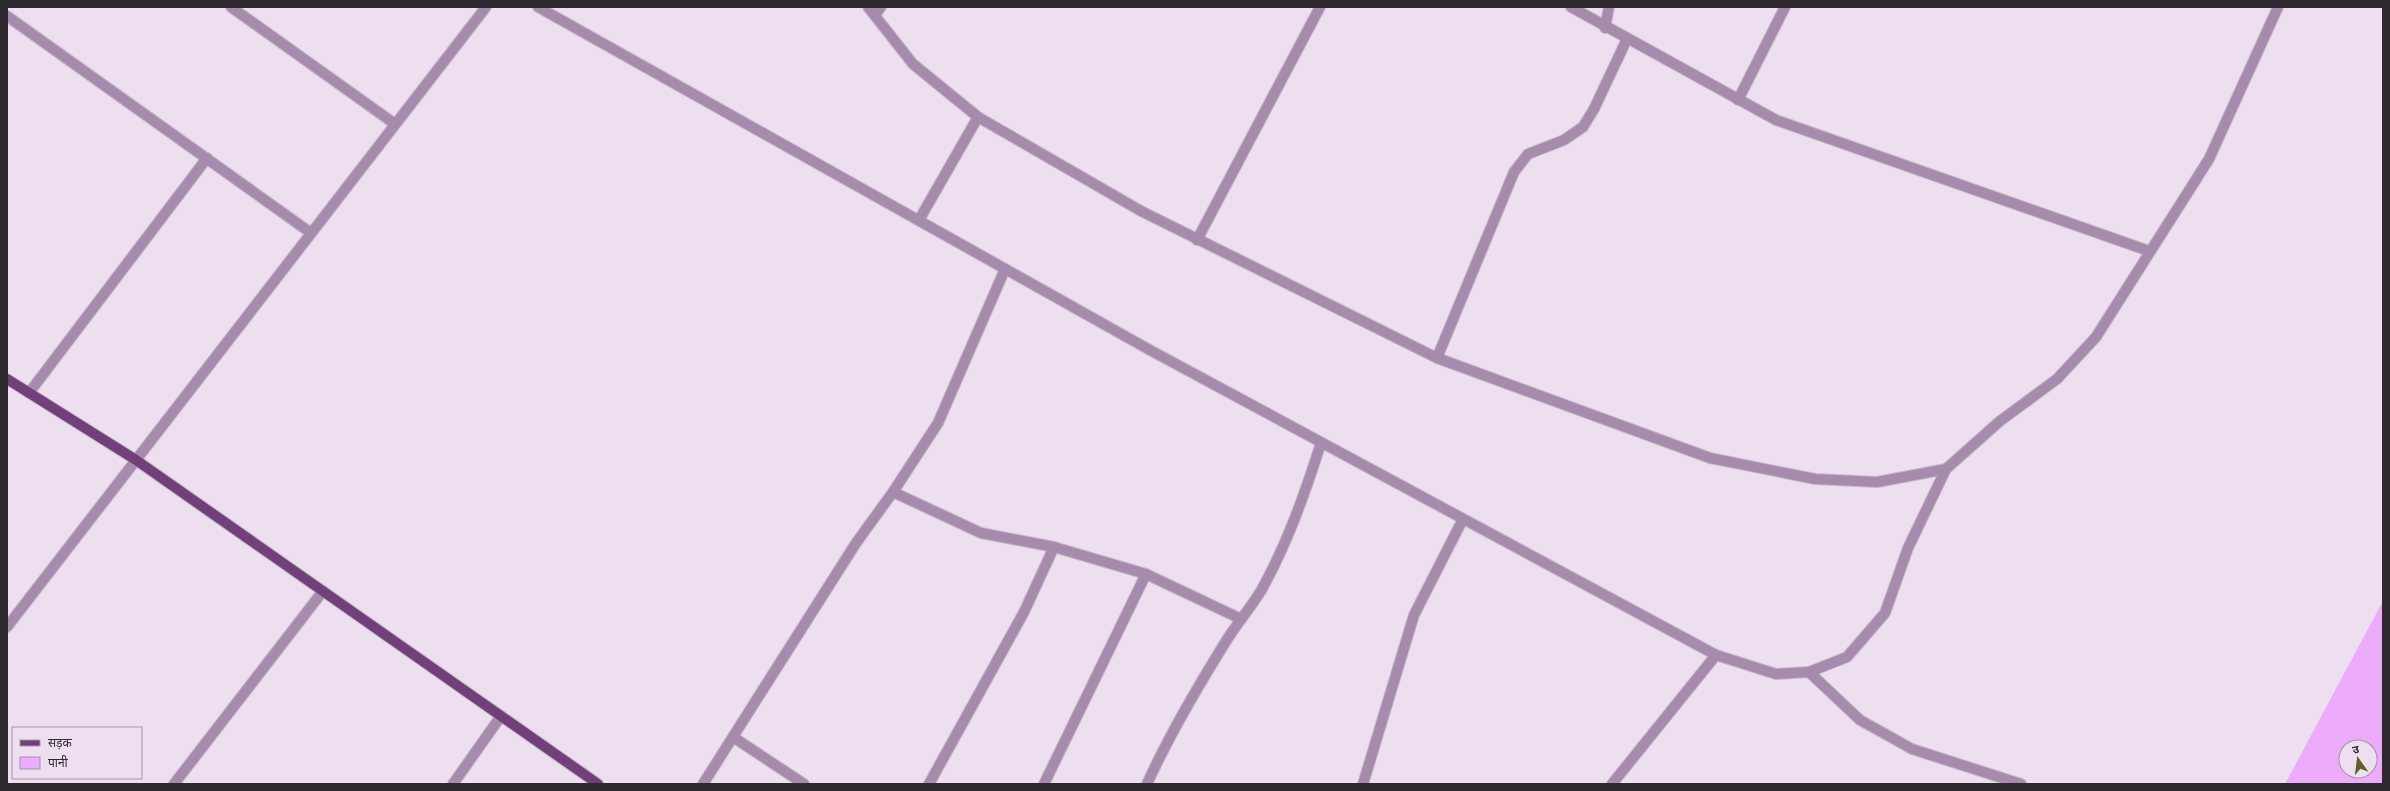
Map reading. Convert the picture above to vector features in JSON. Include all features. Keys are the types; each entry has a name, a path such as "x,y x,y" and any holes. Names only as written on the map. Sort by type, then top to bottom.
{"main road":[{"path":"7,379 136,460 598,784"}],"street":[{"path":"230,7 395,124"},
{"path":"7,627 486,7"},
{"path":"538,7 1005,269 1321,443 1716,655 1776,674 1809,672 1848,657 1885,613 1908,548 1946,469 2000,421 2057,379 2096,337 2149,251 2209,159 2278,7"},
{"path":"868,7 878,11 913,64 978,116 1141,211 1437,358 1710,458 1815,479 1877,482 1946,469"},
{"path":"1197,240 1320,7"},
{"path":"1571,7 1605,28 1776,120 2149,251"},
{"path":"1605,28 1609,7"},
{"path":"1738,100 1785,7"},
{"path":"7,16 311,233"},
{"path":"1437,358 1514,172 1528,154 1564,140 1583,127 1594,110 1627,39"},
{"path":"919,220 978,116"},
{"path":"29,393 207,158"},
{"path":"703,784 856,543 893,492 938,423 1005,269"},
{"path":"1147,784 1167,738 1241,619 1262,590 1286,542 1302,505 1321,443"},
{"path":"893,492 981,533 1054,548 1146,574 1241,619"},
{"path":"1363,784 1414,615 1463,519"},
{"path":"929,784 1024,612 1054,548"},
{"path":"1044,784 1146,574"},
{"path":"174,784 323,591"},
{"path":"1612,784 1716,655"},
{"path":"1809,672 1860,720 1912,749 2021,784"},
{"path":"452,784 501,716"},
{"path":"733,737 804,784"}],"water":[{"path":"2383,601 2383,784 2285,784"}]}
